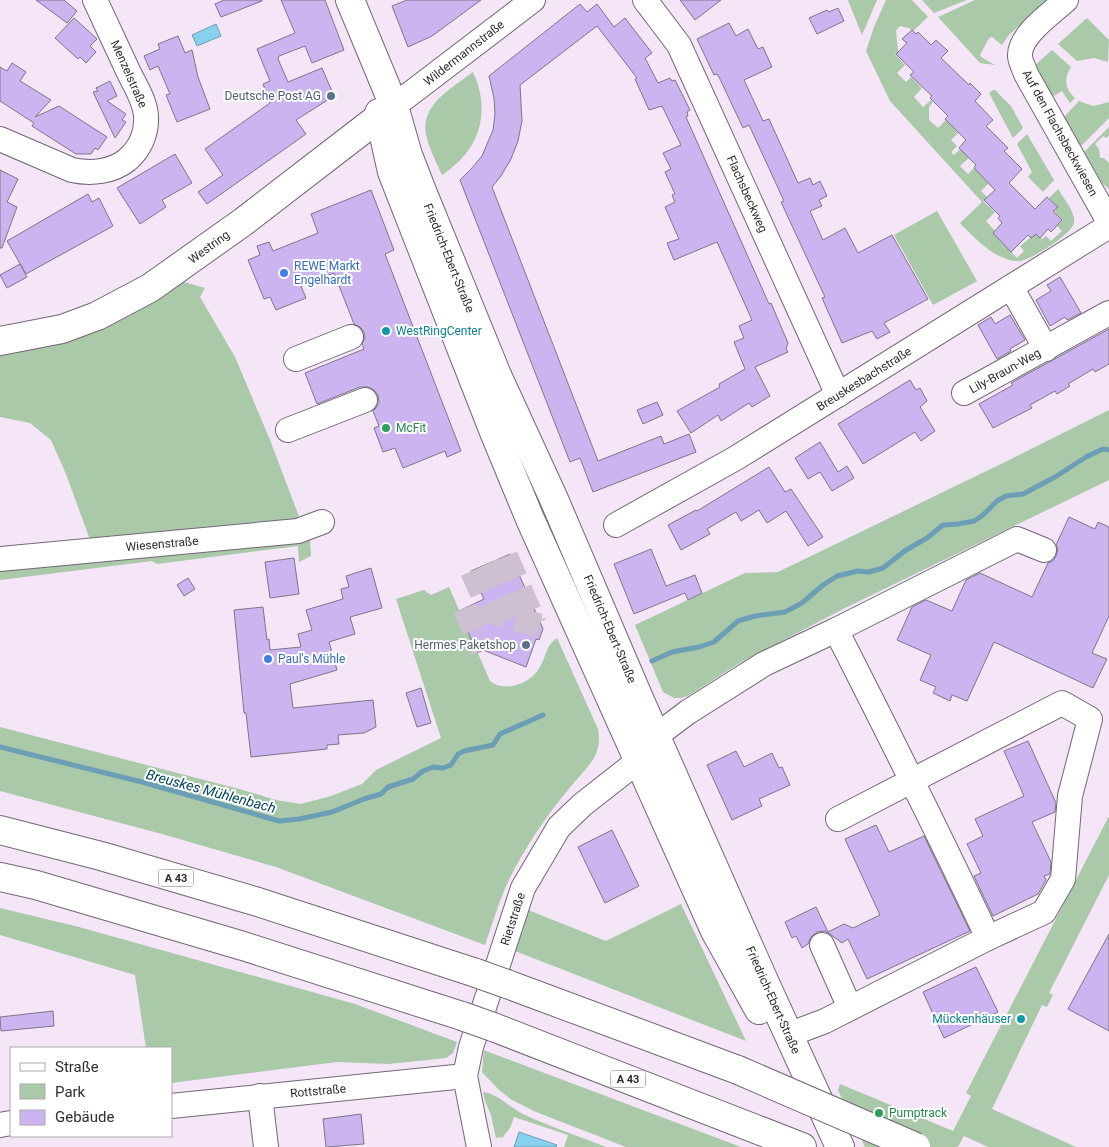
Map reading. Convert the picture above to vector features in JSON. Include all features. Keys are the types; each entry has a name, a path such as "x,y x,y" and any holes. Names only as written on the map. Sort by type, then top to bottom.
{"main road":[{"path":"350,0 371,49 386,112"},
{"name":"Westring","path":"0,341 62,329 97,316 150,288 196,256 386,112"},
{"name":"Friedrich-Ebert-Straße","path":"386,112 412,164 497,375 553,497 788,1036 840,1147"},
{"name":"Friedrich-Ebert-Straße","path":"386,112 392,172 530,519 715,931 794,1073 826,1147"},
{"name":"A 43","path":"0,830 101,856 258,902 476,973 738,1070 916,1147"},
{"name":"A 43","path":"0,877 243,946 462,1016 802,1147"}],"street":[{"name":"Menzelstraße","path":"0,139 72,170 82,172 96,172 119,166 136,151 143,138 146,122 143,102 94,0"},
{"name":"Wildermannstraße","path":"386,112 533,0"},
{"name":"Flachsbeckweg","path":"645,0 679,46 838,395"},
{"name":"Auf den Flachsbeckwiesen","path":"1066,0 1028,34 1021,45 1019,56 1026,74 1109,222"},
{"name":"Breuskesbachstraße","path":"616,525 736,458 1109,226"},
{"name":"Lily-Braun-Weg","path":"1011,287 1046,349"},
{"name":"Lily-Braun-Weg","path":"964,393 1109,313"},
{"path":"296,359 351,337"},
{"path":"288,430 366,400"},
{"name":"Wiesenstraße","path":"0,559 298,531 322,522"},
{"name":"Rietstraße","path":"478,1147 465,1076 470,1047 523,888 559,827 582,805 638,761 656,736 688,712 764,664 1017,540 1044,550"},
{"path":"836,630 913,781 988,938"},
{"path":"788,1036 825,1021 988,938 1044,912 1063,879 1070,796 1090,720 1062,704 838,819"},
{"path":"822,945 850,1008"},
{"name":"Rottstraße","path":"172,1106 465,1076"},
{"path":"260,1096 266,1147"}],"green space":[{"path":"848,0 877,0 862,35 849,3"},
{"path":"886,0 912,0 928,17 913,31 900,26 896,30 898,52 895,54 905,65 897,73 906,82 911,77 922,88 914,97 923,107 931,100 933,102 929,107 929,120 938,128 946,120 958,133 951,140 957,146 951,152 954,155 960,149 969,158 960,166 968,174 974,168 989,183 981,191 987,197 983,201 995,212 986,221 995,231 993,233 1017,258 1024,251 1020,246 1035,234 1042,239 1046,236 1051,241 1062,231 1057,226 1063,220 1054,211 1058,207 1049,198 1058,189 1073,214 1074,223 1066,234 1042,251 1021,261 1003,258 989,250 960,223 982,202 890,101 866,51"},
{"path":"922,0 967,0 934,13"},
{"path":"975,0 1047,0 1008,36 1002,45 992,37 989,38 980,55 995,65 980,63 938,17"},
{"path":"1087,18 1109,40 1108,62 1094,58 1077,61 1058,44"},
{"path":"1052,50 1071,67 1066,83 1075,98 1070,103 1062,91 1052,97 1034,66"},
{"path":"473,72 479,87 481,102 478,130 473,143 465,155 442,175 426,134 428,114 440,97"},
{"path":"993,90 1011,106 1023,128 1013,138 989,93"},
{"path":"1079,101 1093,106 1109,102 1109,118 1081,146 1064,117"},
{"path":"1109,127 1109,135 1106,138 1103,136 1095,144 1099,149 1100,158 1104,158 1109,163 1109,189 1102,183 1084,152"},
{"path":"1027,134 1054,180 1043,192 1028,177 1032,172 1017,144"},
{"path":"937,211 977,281 933,305 894,235"},
{"path":"184,282 205,288 200,297 235,357 270,440 303,527 92,545 66,474 51,440 30,423 0,417 0,351"},
{"path":"1109,410 1109,480 845,608 738,664 688,696 674,698 663,692 635,625 745,573 778,572"},
{"path":"308,538 311,556 299,562 298,546 157,564 152,561 0,580 0,563"},
{"path":"449,587 490,681 496,685 517,685 530,678 536,673 550,645 557,638 598,729 599,738 593,760 536,832 521,858 504,892 485,945 276,867 162,834 0,791 0,727 276,800 301,804 331,796 362,784 376,770 441,738 396,599 424,590 431,595"},
{"path":"1109,816 1109,875 1049,993 1053,995 1047,1007 1042,1005 992,1109 1076,1147 988,1147 964,1136 958,1147 865,1147 838,1090 840,1084 953,1131 971,1096 966,1093"},
{"path":"681,904 746,1041 515,951 528,910 606,941"},
{"path":"0,908 79,927 355,1004 457,1042 453,1053 446,1058 389,1064 337,1062 172,1083 172,1047 146,1047 135,975 0,935"},
{"path":"484,1050 741,1147 626,1147 536,1112 512,1100 499,1090 482,1072"},
{"path":"483,1092 494,1095 533,1119 606,1147 564,1147 568,1135 514,1117 510,1128 502,1138 496,1138"}],"water":[{"path":"216,24 221,36 197,46 192,35"},
{"path":"519,1132 557,1145 556,1147 514,1147"}],"building":[{"path":"36,0 64,0 77,11 67,23"},
{"path":"224,0 262,1 221,17 215,4"},
{"path":"281,0 325,0 344,50 312,63 305,46 279,56 278,59 288,82 322,68 334,96 296,120 306,134 207,204 198,192 223,175 205,149 270,103 263,84 270,81 257,49 295,33"},
{"path":"407,0 481,0 432,36 408,47 392,6"},
{"path":"680,0 721,0 695,20"},
{"path":"580,4 587,12 597,4 614,27 625,18 652,53 645,58 658,83 670,78 672,81 675,80 690,110 687,112 688,116 686,117 788,343 786,349 788,352 755,367 770,396 752,407 749,403 721,421 718,415 691,433 677,411 720,387 719,384 745,369 734,342 744,338 739,326 752,320 717,242 674,260 667,243 679,239 665,207 675,202 672,195 675,194 665,172 671,169 663,153 681,145 662,106 649,110 635,79 637,78 597,26 520,85 522,121 518,141 511,159 492,187 598,461 661,436 664,444 689,434 696,452 593,492 580,458 570,462 460,180 482,156 493,130 494,98 489,76"},
{"path":"838,8 844,21 817,34 809,18 827,10 829,12"},
{"path":"74,18 97,39 90,46 96,52 86,63 80,57 78,59 55,38"},
{"path":"729,23 736,36 748,29 758,49 763,47 772,67 744,80 763,121 769,119 798,183 810,178 813,185 820,181 827,196 819,200 822,206 810,211 823,240 845,228 858,253 892,235 928,299 884,323 890,332 877,339 872,331 842,343 822,298 825,297 781,202 784,201 749,125 743,128 719,77 717,74 714,75 697,39"},
{"path":"912,30 916,34 918,32 931,45 936,40 948,51 941,58 981,94 975,101 993,120 986,126 1008,148 1004,151 1022,169 1009,183 1035,209 1047,197 1058,207 1053,211 1062,220 1051,232 1048,229 1040,238 1036,234 1031,238 1028,235 1011,252 993,233 1002,223 998,218 1000,216 984,200 995,190 974,168 976,165 959,148 966,140 945,119 948,116 930,98 932,96 910,75 914,72 896,54 907,43 902,39"},
{"path":"178,36 185,53 192,50 198,77 210,109 177,122 166,95 170,94 158,66 150,70 144,56 160,49 158,44"},
{"path":"12,63 26,72 20,81 51,100 35,117 59,106 107,137 98,150 95,148 91,154 76,154 32,126 34,123 0,101 0,67 7,71"},
{"path":"110,81 117,96 107,101 126,114 122,120 126,122 115,138 93,92 98,91 96,88"},
{"path":"175,154 192,183 162,200 166,207 140,224 117,188"},
{"path":"0,170 18,179 7,202 17,207 2,248 0,248"},
{"name":"WestRingCenter","path":"371,190 394,250 385,254 461,451 447,457 445,451 403,468 395,448 383,452 374,428 379,426 373,411 379,402 378,395 374,390 368,387 360,387 317,404 305,373 364,349 362,344 365,338 364,332 354,324 334,273 301,286 306,298 276,310 270,297 264,299 248,260 260,255 257,246 269,242 273,251 318,233 311,214"},
{"path":"88,194 92,202 99,198 113,226 26,274 7,241"},
{"path":"20,264 27,277 7,288 0,275"},
{"path":"1060,277 1081,313 1067,320 1065,317 1050,326 1036,300 1051,291 1047,285"},
{"path":"1010,315 1025,340 997,359 978,325 991,317 995,324"},
{"path":"1109,329 1109,364 1095,372 1093,369 1068,384 1070,386 1057,394 1055,391 1030,405 1032,408 993,428 979,404 1013,385 1011,383"},
{"path":"910,380 916,390 920,388 927,401 920,407 935,431 921,441 915,432 863,464 838,424"},
{"path":"657,402 663,415 643,424 637,410"},
{"path":"820,442 838,472 847,466 854,478 832,491 820,472 808,479 795,458"},
{"path":"769,467 785,492 791,489 823,537 808,546 786,511 767,523 759,510 741,521 736,512 707,529 710,534 681,550 668,525 697,511"},
{"path":"1069,517 1095,529 1098,522 1109,527 1109,616 1092,653 1107,659 1093,688 994,642 967,701 952,695 950,701 933,693 936,687 920,680 931,655 897,640 912,607 926,600 952,611 966,580 980,573 1032,597 1048,563 1053,561 1056,556 1058,549 1056,545"},
{"path":"651,549 666,586 695,575 702,593 688,600 685,593 634,614 614,564"},
{"path":"510,554 543,629 539,640 536,639 526,667 483,650 477,653 459,611 484,599 471,571"},
{"path":"294,558 299,594 270,598 265,562"},
{"path":"371,568 382,608 350,617 355,634 329,642 337,670 290,684 293,708 373,700 376,727 364,733 338,735 339,744 327,745 327,749 251,757 246,713 244,713 234,610 263,607 270,650 301,647 298,634 312,630 306,610 343,599 341,589 349,587 346,576"},
{"path":"188,578 195,589 184,596 177,585"},
{"path":"421,688 431,723 417,727 406,693"},
{"path":"1028,741 1056,803 1055,812 1032,822 1051,862 1050,874 1044,876 1046,880 1038,894 993,916 974,876 981,873 967,844 983,836 975,819 1024,796 1004,751"},
{"path":"736,751 744,767 772,753 779,768 782,767 790,785 759,799 762,806 732,820 707,765"},
{"path":"876,825 889,852 924,836 970,931 867,979 848,939 842,943 824,931 817,932 811,937 808,944 802,948 796,936 792,938 785,922 816,907 828,932 844,924 853,928 880,915 845,839"},
{"path":"612,830 639,886 605,903 578,847"},
{"path":"1109,934 1109,1031 1068,1009"},
{"path":"976,967 998,1012 944,1038 923,992"},
{"path":"53,1011 54,1026 1,1031 0,1017"},
{"path":"361,1114 364,1144 326,1147 323,1119"}],"waterway":[{"name":"Breuskes Mühlenbach","path":"652,661 672,652 714,642 738,621 755,616 785,612 802,603 837,576 858,571 869,572 883,568 943,525 974,521 997,501 1006,496 1023,494 1055,477 1086,457 1103,449 1109,450"},
{"name":"Breuskes Mühlenbach","path":"0,747 142,782 279,821 332,812 381,794 388,787 413,779 423,771 433,767 443,768 451,765 458,754 464,751 493,745 500,734 543,715"}],"tunnel":[{"path":"506,556 535,624"},
{"path":"487,564 513,618"},
{"path":"472,571 490,612 541,626"},
{"path":"465,608 483,650"}],"place":[{"name":"Deutsche Post AG","path":"331,96"},
{"name":"REWE Markt Engelhardt","path":"284,273"},
{"name":"WestRingCenter","path":"386,331"},
{"name":"McFit","path":"386,428"},
{"name":"Hermes Paketshop","path":"526,645"},
{"name":"Paul's Mühle","path":"268,659"},
{"name":"Mückenhäuser","path":"1021,1019"},
{"name":"Pumptrack","path":"879,1113"}]}
